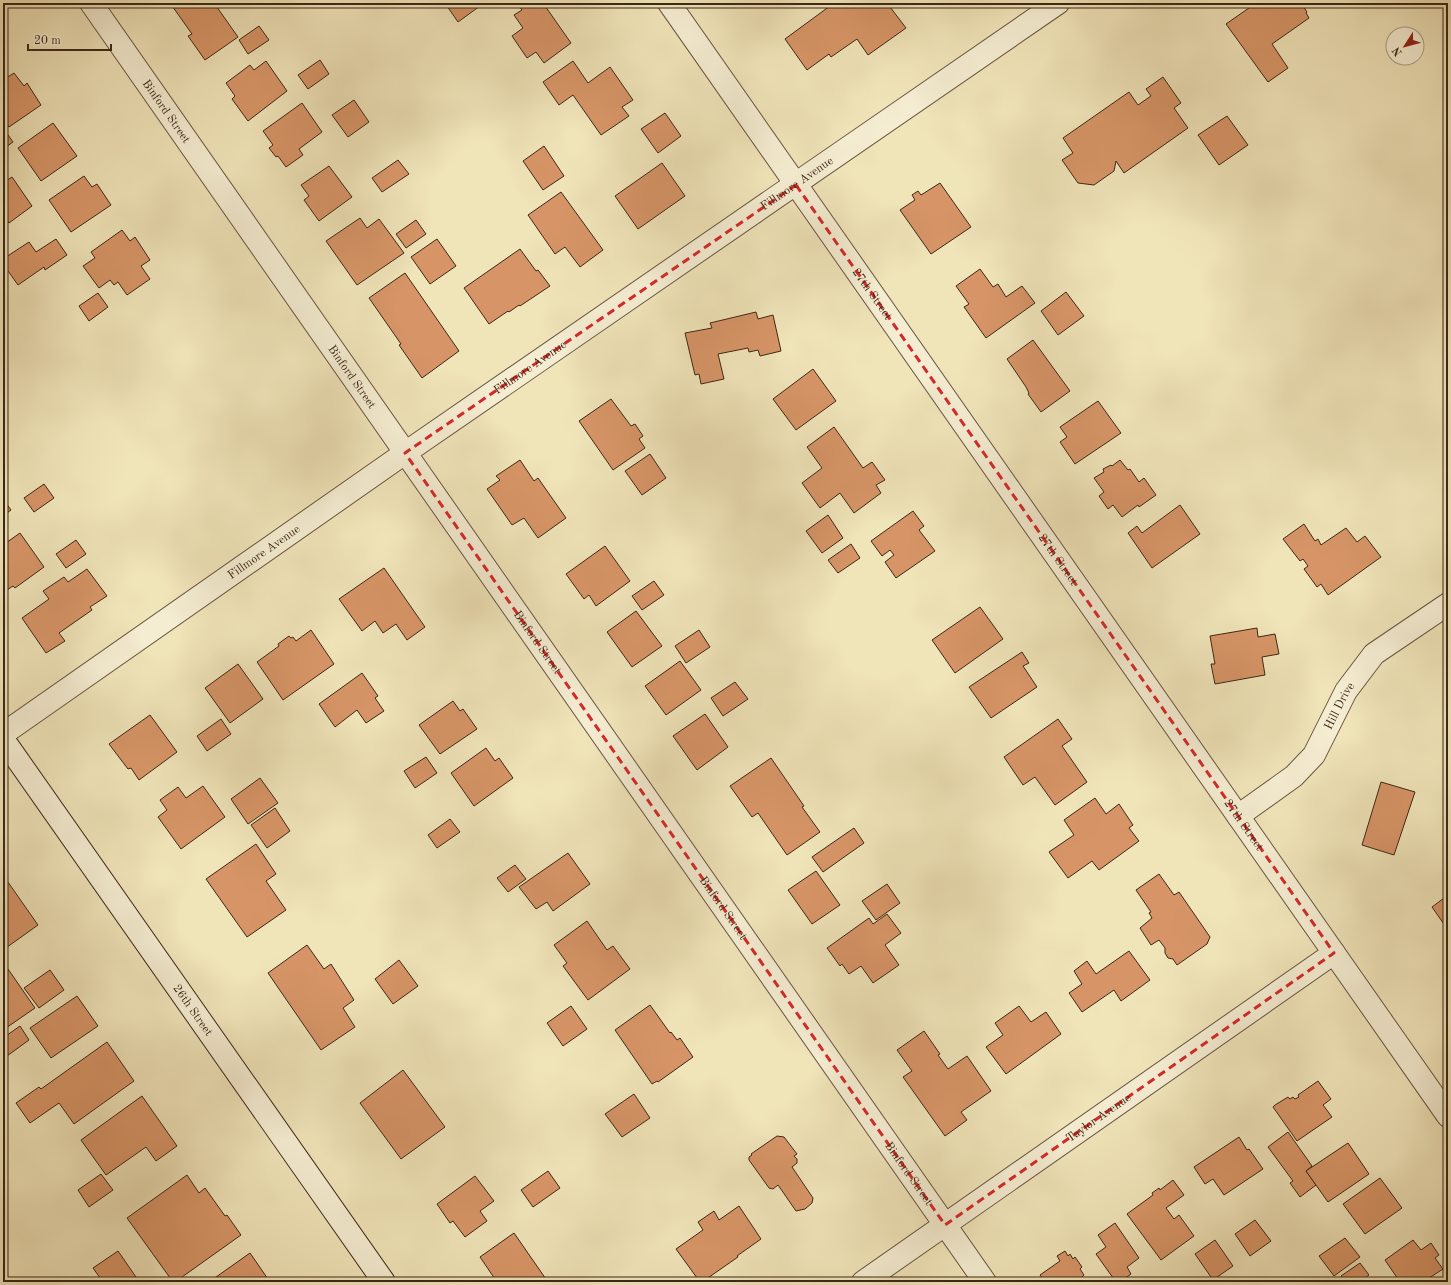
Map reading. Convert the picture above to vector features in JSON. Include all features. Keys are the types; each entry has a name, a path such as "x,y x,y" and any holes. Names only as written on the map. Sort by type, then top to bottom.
{"street":[{"name":"Binford Street","path":"91,3 985,1282"},
{"name":"27th Street","path":"669,3 1448,1116"},
{"name":"Fillmore Avenue","path":"3,734 406,453 1058,3"},
{"name":"Hill Drive","path":"1238,816 1294,776 1314,755 1346,691 1374,654 1448,604"},
{"name":"26th Street","path":"3,739 384,1282"},
{"name":"Taylor Avenue","path":"863,1282 1334,953"}],"highlighted area":[{"path":"796,185 1334,953 945,1225 405,453"}],"building":[{"path":"170,3 214,3 238,37 205,60 188,36 192,34"},
{"path":"451,3 478,3 480,6 458,22 447,6"},
{"path":"517,3 543,3 571,43 544,63 536,52 527,58 512,36 523,28 514,15 522,10"},
{"path":"834,3 887,3 906,28 868,55 857,39 831,57 829,54 807,70 785,39"},
{"path":"1256,3 1301,3 1309,18 1272,44 1288,68 1268,82 1226,24"},
{"path":"259,26 269,40 248,54 239,40"},
{"path":"320,60 329,74 308,89 298,75"},
{"path":"266,61 287,91 248,121 232,99 235,96 226,83 250,65 254,70"},
{"path":"573,61 588,83 610,67 633,100 622,107 629,116 601,135 573,95 559,105 543,82"},
{"path":"14,73 24,86 27,83 41,105 9,127 3,119 3,80"},
{"path":"1163,77 1181,103 1174,108 1188,128 1124,173 1116,161 1114,171 1094,185 1078,183 1062,160 1073,153 1063,138 1129,92 1138,105 1151,96 1146,89"},
{"path":"354,100 369,122 348,137 332,115"},
{"path":"302,103 322,132 299,149 303,155 286,167 278,156 276,157 269,148 273,145 263,131"},
{"path":"665,113 681,136 658,153 641,129"},
{"path":"1227,116 1248,145 1219,165 1198,135"},
{"path":"53,123 77,156 41,181 18,148"},
{"path":"3,128 13,142 3,149"},
{"path":"544,146 564,176 543,190 523,161"},
{"path":"398,160 409,174 382,192 372,178"},
{"path":"662,163 685,196 638,229 615,196"},
{"path":"329,166 352,197 319,221 304,200 309,196 301,185"},
{"path":"84,176 92,187 97,184 111,205 71,232 49,200"},
{"path":"12,177 32,206 9,223 3,214 3,183"},
{"path":"940,183 971,227 931,254 900,210 915,200 912,195 918,191 921,195"},
{"path":"561,192 603,250 580,267 565,247 555,254 528,215"},
{"path":"360,218 367,228 379,219 404,253 357,285 326,241"},
{"path":"416,220 426,234 406,248 396,234"},
{"path":"122,230 130,241 135,237 150,260 141,266 150,279 127,295 118,282 114,285 110,280 99,288 83,266 95,258 91,252"},
{"path":"56,239 67,255 45,270 44,267 18,285 3,264 3,259 29,242 36,252"},
{"path":"437,239 456,266 430,284 411,257"},
{"path":"520,249 536,271 538,270 550,286 489,324 464,288"},
{"path":"980,269 993,287 998,284 1006,297 1022,286 1035,303 986,338 964,307 969,304 956,286"},
{"path":"405,273 459,351 422,378 399,345 401,344 369,298"},
{"path":"1066,292 1084,316 1058,335 1041,311"},
{"path":"98,293 108,307 89,321 79,306"},
{"path":"756,312 758,319 773,315 781,351 760,356 758,350 749,352 748,348 718,354 724,379 701,384 699,374 695,375 685,333 712,328 710,323"},
{"path":"1033,340 1070,391 1041,412 1028,394 1029,393 1026,387 1007,359"},
{"path":"813,369 836,401 796,430 773,399"},
{"path":"611,399 631,426 635,424 643,436 639,439 645,448 613,470 579,421"},
{"path":"1098,401 1121,433 1075,464 1060,442 1067,437 1060,427"},
{"path":"1448,417 1448,425 1444,420"},
{"path":"834,427 863,468 872,462 885,480 876,485 881,493 854,513 840,493 820,508 802,483 822,468 807,447"},
{"path":"650,454 666,478 642,495 625,471"},
{"path":"520,460 534,481 538,478 566,518 538,538 524,518 512,525 487,489 500,480 496,476"},
{"path":"1120,460 1128,470 1130,469 1139,482 1144,478 1156,495 1139,507 1138,505 1122,517 1113,505 1108,509 1099,496 1104,492 1094,478 1104,472 1103,469 1111,465 1112,466"},
{"path":"44,484 54,498 34,512 24,498"},
{"path":"3,499 11,510 3,516"},
{"path":"1180,505 1200,534 1152,568 1128,533 1137,526 1142,533"},
{"path":"913,511 924,526 919,530 935,551 896,578 885,562 894,555 890,550 882,556 871,541"},
{"path":"828,515 843,538 822,553 806,531"},
{"path":"1304,524 1315,541 1318,539 1321,545 1346,528 1357,542 1365,536 1381,557 1328,595 1321,584 1317,587 1304,569 1308,566 1303,559 1300,561 1283,539"},
{"path":"20,533 44,567 15,588 13,586 4,592 3,545"},
{"path":"76,540 86,554 66,568 56,554"},
{"path":"851,544 860,558 838,573 828,560"},
{"path":"605,546 630,581 596,606 589,595 584,599 566,574"},
{"path":"384,568 425,627 407,640 396,624 383,633 375,621 362,631 339,599"},
{"path":"87,569 107,596 90,607 92,610 59,633 65,641 46,653 22,618 49,599 43,591 64,577 68,582"},
{"path":"654,581 664,595 642,610 632,596"},
{"path":"980,607 1003,639 955,673 932,640"},
{"path":"636,611 662,646 632,667 607,632"},
{"path":"1257,628 1258,637 1275,634 1279,654 1262,657 1265,675 1215,684 1211,664 1215,664 1210,636"},
{"path":"311,630 334,664 283,700 257,662 279,646 278,644 289,636 291,638 293,637 296,641"},
{"path":"699,630 710,647 686,663 675,646"},
{"path":"1022,652 1029,663 1023,666 1037,687 991,718 969,687"},
{"path":"680,661 701,690 666,715 645,686"},
{"path":"238,664 263,699 230,723 205,688"},
{"path":"362,673 378,696 375,698 384,711 366,723 357,710 335,727 319,704"},
{"path":"735,682 748,699 723,716 711,698"},
{"path":"453,701 460,711 463,709 477,729 440,754 419,725"},
{"path":"705,714 728,747 697,770 673,736"},
{"path":"150,715 177,752 139,780 131,768 128,769 109,744"},
{"path":"221,719 231,734 207,751 197,736"},
{"path":"1058,719 1072,739 1062,746 1087,782 1055,805 1035,777 1023,785 1004,757"},
{"path":"486,748 495,761 499,758 513,778 474,806 451,773"},
{"path":"426,757 437,773 415,788 404,771"},
{"path":"771,758 804,806 802,807 820,832 787,855 758,813 752,817 730,786"},
{"path":"260,778 278,803 248,824 231,799"},
{"path":"1381,782 1415,792 1394,855 1362,845"},
{"path":"203,786 225,817 181,849 158,817 167,810 160,800 178,787 186,798"},
{"path":"1095,798 1106,814 1119,804 1133,825 1129,828 1139,841 1099,870 1092,861 1068,878 1049,852 1074,835 1064,820"},
{"path":"275,808 290,831 267,848 251,825"},
{"path":"450,819 460,832 437,848 428,835"},
{"path":"854,828 864,843 823,872 812,857"},
{"path":"256,844 276,874 266,881 286,910 247,937 206,879"},
{"path":"568,853 590,884 553,911 547,902 536,909 519,887"},
{"path":"515,865 526,879 508,892 497,878"},
{"path":"816,871 840,905 812,924 788,890"},
{"path":"1159,874 1174,895 1179,892 1210,937 1207,944 1177,965 1173,959 1168,958 1165,953 1165,948 1159,940 1151,945 1140,928 1152,918 1149,913 1151,912 1136,890"},
{"path":"3,875 38,925 3,950"},
{"path":"887,884 900,903 876,920 862,901"},
{"path":"1448,895 1448,930 1432,907"},
{"path":"887,914 901,933 885,945 899,965 873,983 861,966 849,974 842,964 840,966 827,948 869,918 873,924"},
{"path":"587,921 607,950 613,946 630,969 588,1000 563,966 567,963 554,945"},
{"path":"307,945 324,969 331,964 354,1000 343,1008 355,1027 321,1050 268,973"},
{"path":"1129,951 1150,980 1121,1001 1114,990 1082,1012 1069,993 1082,984 1074,971 1087,961 1096,974"},
{"path":"399,960 418,986 393,1004 375,979"},
{"path":"8,969 35,1008 6,1028 3,1024 3,972"},
{"path":"50,970 64,990 39,1008 24,988"},
{"path":"77,996 98,1026 51,1058 30,1028"},
{"path":"650,1005 670,1033 671,1032 677,1040 680,1038 693,1057 658,1082 657,1081 652,1084 615,1030"},
{"path":"571,1006 587,1029 563,1046 547,1023"},
{"path":"1019,1006 1031,1022 1046,1012 1061,1034 1006,1074 986,1047 1003,1035 995,1023"},
{"path":"20,1026 29,1040 7,1056 3,1050 3,1038"},
{"path":"924,1031 940,1054 938,1055 948,1069 967,1056 991,1091 961,1112 967,1120 945,1136 903,1077 912,1071 897,1050"},
{"path":"107,1042 134,1081 74,1124 59,1103 30,1123 16,1103 39,1087 41,1089"},
{"path":"403,1070 445,1127 401,1159 360,1103"},
{"path":"1318,1081 1331,1099 1323,1105 1332,1117 1297,1141 1273,1107 1288,1097 1290,1099 1293,1097 1295,1099 1299,1097 1298,1095"},
{"path":"634,1094 650,1118 622,1137 605,1114"},
{"path":"142,1096 177,1146 156,1161 146,1147 106,1175 81,1140"},
{"path":"1288,1132 1312,1166 1306,1171 1316,1185 1300,1197 1290,1183 1293,1181 1268,1147"},
{"path":"777,1136 784,1137 797,1154 794,1156 797,1159 797,1163 792,1167 813,1198 812,1203 805,1209 796,1211 778,1185 773,1189 769,1188 749,1160 749,1157 752,1155 751,1154"},
{"path":"1239,1137 1247,1150 1249,1149 1263,1169 1224,1195 1213,1179 1205,1184 1194,1167"},
{"path":"1348,1143 1369,1174 1328,1202 1306,1171"},
{"path":"548,1171 560,1188 533,1207 521,1190"},
{"path":"101,1174 113,1190 89,1207 78,1190"},
{"path":"187,1175 199,1193 205,1188 241,1235 173,1282 127,1218"},
{"path":"475,1176 494,1201 480,1211 487,1221 465,1237 453,1221 450,1223 437,1204"},
{"path":"1380,1178 1402,1208 1365,1234 1343,1204"},
{"path":"1173,1180 1184,1195 1166,1208 1174,1219 1179,1215 1194,1236 1161,1260 1127,1214 1153,1195 1152,1193 1159,1188 1160,1190"},
{"path":"739,1206 761,1239 737,1256 738,1257 700,1282 676,1249 703,1230 698,1222 714,1211 719,1220"},
{"path":"1255,1220 1271,1241 1250,1256 1235,1234"},
{"path":"1115,1223 1139,1258 1127,1267 1131,1274 1120,1282 1116,1282 1096,1254 1106,1247 1098,1235"},
{"path":"514,1233 548,1282 497,1282 480,1257"},
{"path":"1345,1238 1360,1257 1334,1276 1319,1256"},
{"path":"1215,1240 1233,1266 1213,1280 1195,1254"},
{"path":"1413,1240 1421,1250 1431,1243 1439,1255 1435,1258 1443,1269 1423,1282 1400,1282 1385,1260"},
{"path":"118,1251 136,1277 129,1282 103,1282 93,1268"},
{"path":"1065,1251 1068,1256 1070,1254 1073,1259 1075,1257 1082,1267 1080,1269 1084,1275 1082,1277 1085,1282 1045,1282 1040,1275 1060,1261 1057,1256"},
{"path":"250,1253 270,1282 209,1282"},
{"path":"1360,1263 1369,1275 1359,1282 1345,1282 1341,1276"}]}
